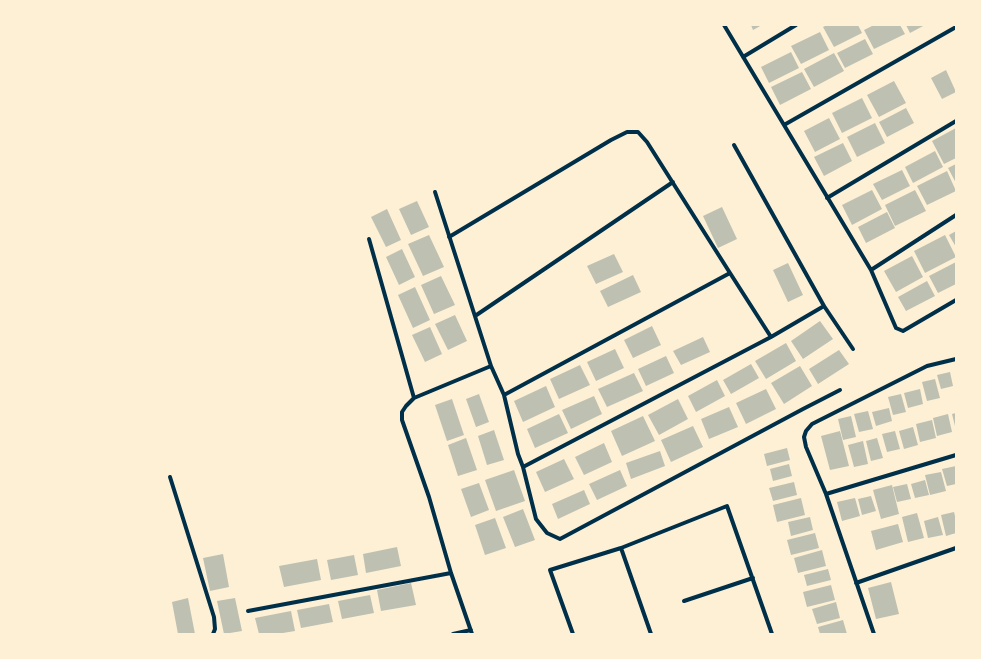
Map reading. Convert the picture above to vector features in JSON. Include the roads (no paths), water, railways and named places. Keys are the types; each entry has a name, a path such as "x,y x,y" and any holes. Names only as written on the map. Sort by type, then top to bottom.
{"street":[{"path":"724,25 871,270 896,328 903,331 956,300"},
{"path":"743,57 796,25"},
{"path":"784,125 956,27"},
{"path":"827,198 956,121"},
{"path":"449,236 612,140 628,132 638,132 648,142 771,337"},
{"path":"734,145 824,306 853,349"},
{"path":"475,316 673,182"},
{"path":"435,192 491,366 504,395 536,519 547,533 560,539 840,390"},
{"path":"871,270 956,215"},
{"path":"369,239 414,398"},
{"path":"504,395 730,273"},
{"path":"523,467 771,337 824,306"},
{"path":"874,634 826,494 806,447 804,436 812,424 927,366 956,359"},
{"path":"453,634 471,632 451,573 429,496 402,420 402,412 414,398 491,366"},
{"path":"826,494 956,455"},
{"path":"170,477 214,617 215,629 212,634"},
{"path":"573,634 550,570 621,548 727,506 772,634"},
{"path":"621,548 651,634"},
{"path":"856,583 956,548"},
{"path":"248,611 451,573"},
{"path":"684,601 753,578"}]}
